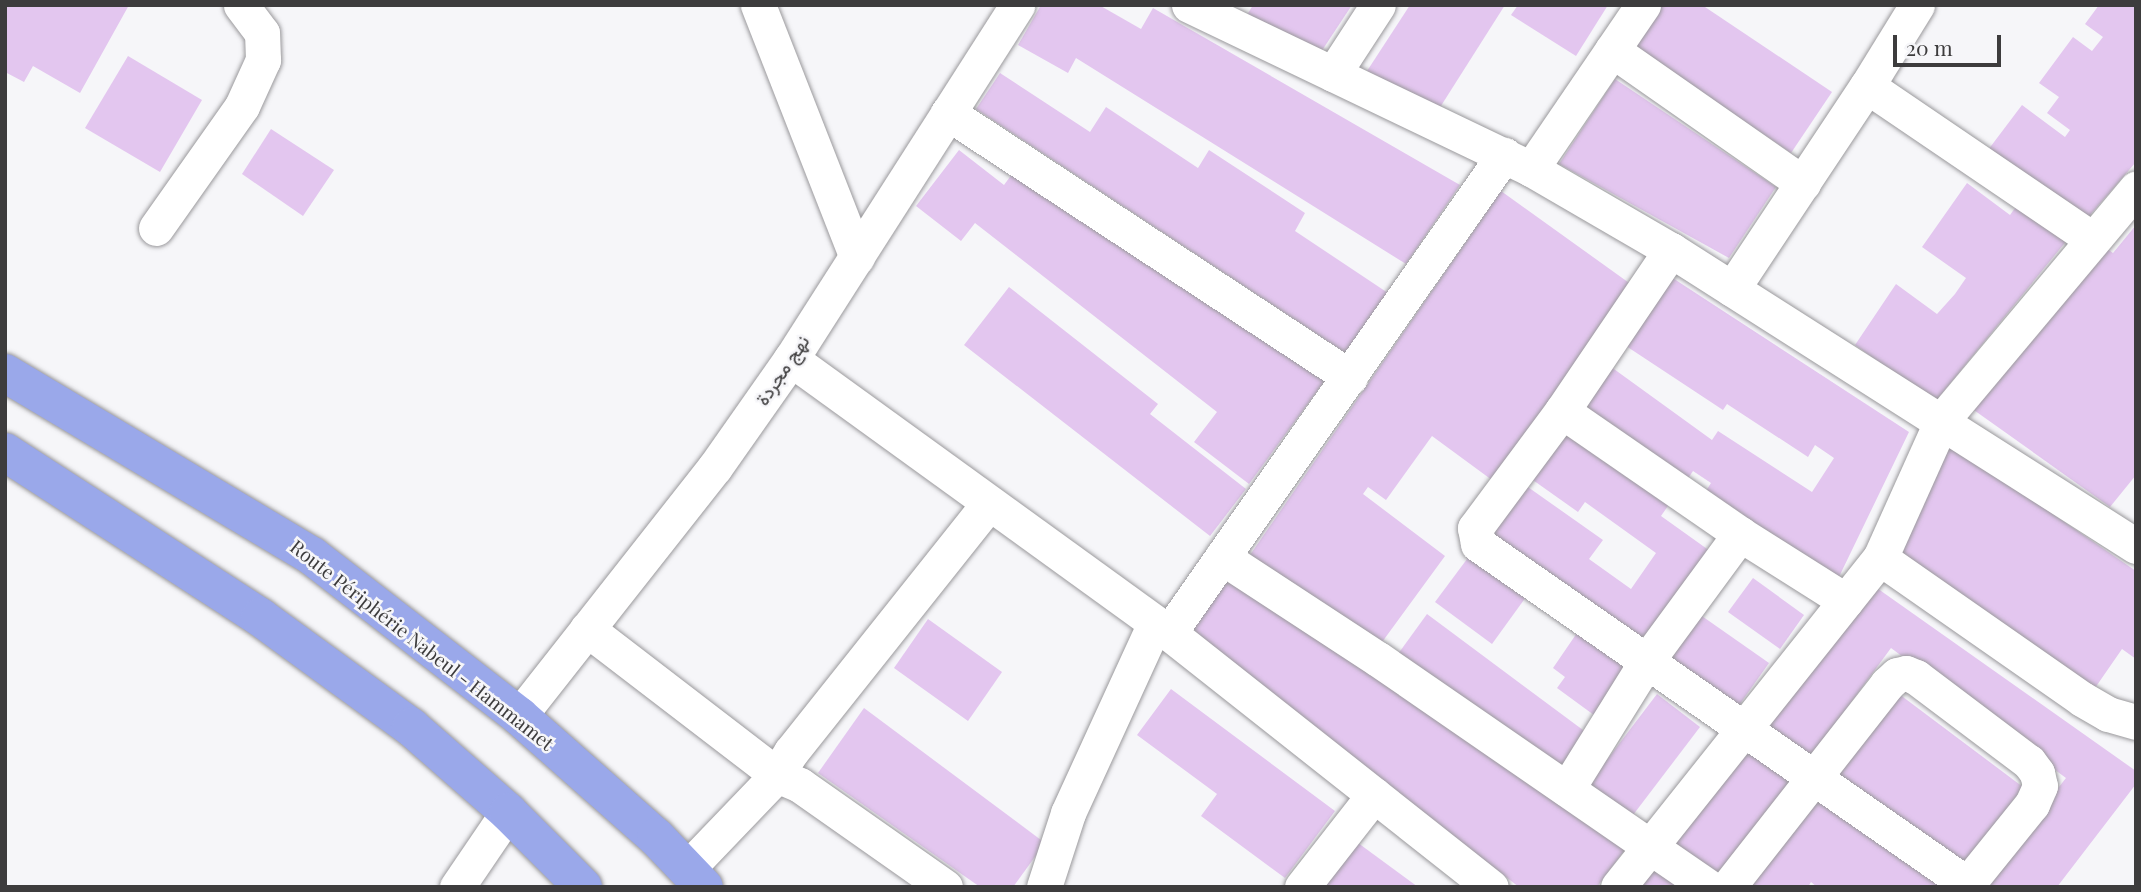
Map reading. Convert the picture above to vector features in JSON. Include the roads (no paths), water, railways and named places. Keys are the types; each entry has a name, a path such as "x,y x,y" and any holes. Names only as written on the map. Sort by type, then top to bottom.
{"highway":[{"name":"Route Périphérie Nabeul - Hammamet","path":"5,373 312,556 519,716 656,837 696,878"},
{"path":"5,452 260,617 411,727 508,812 583,887"}],"street":[{"path":"156,228 242,106 263,60 262,33 241,5"},
{"path":"758,5 857,257"},
{"name":"نهج مجردة","path":"519,716 715,467 791,359 1017,5"},
{"path":"1189,5 1518,162 1671,250 1942,421 2132,536"},
{"path":"1333,74 1378,5"},
{"path":"1044,887 1068,813 1162,628 1222,557 1350,377 1518,162 1612,50 1643,5"},
{"path":"1732,289 1867,86 1917,5"},
{"path":"1612,50 1803,183"},
{"path":"1867,86 2092,239"},
{"path":"948,113 1350,377"},
{"path":"1618,887 1881,558 1942,421 2136,188"},
{"path":"1671,250 1562,411 1475,528 1475,536 1485,550 1743,728 1813,778 1966,886 2032,804 2040,786 2037,773 2029,762 1916,677 1897,675 1813,778 1728,887"},
{"path":"791,359 1162,628 1491,887"},
{"path":"1562,411 1740,534 1846,601"},
{"path":"696,878 777,775 791,752 989,503"},
{"path":"1567,789 1646,662 1740,534"},
{"path":"1222,557 1651,845 1708,887"},
{"path":"1881,558 2082,699 2109,714 2136,722"},
{"path":"587,629 777,775 800,785 945,887"},
{"path":"1302,887 1374,795"},
{"path":"457,887 508,812"}]}
